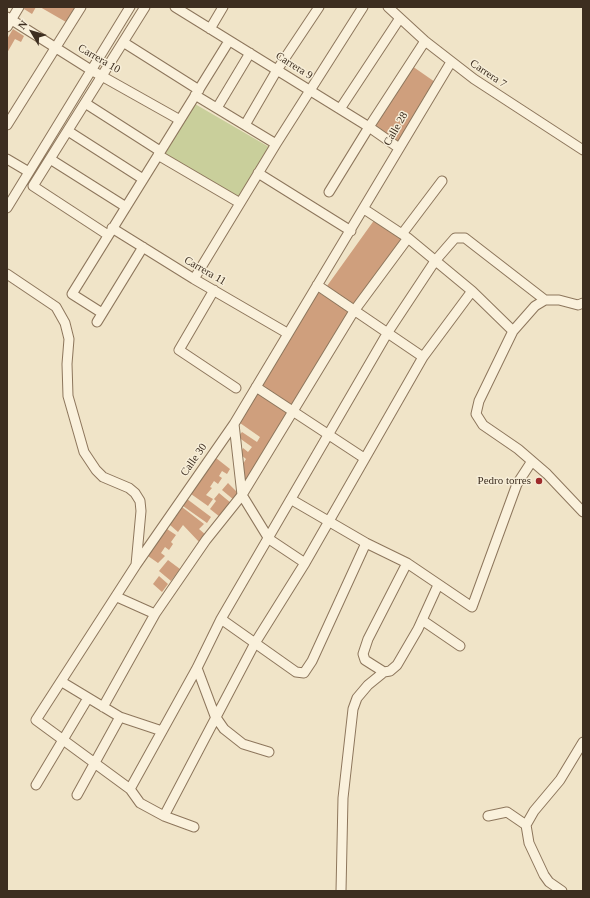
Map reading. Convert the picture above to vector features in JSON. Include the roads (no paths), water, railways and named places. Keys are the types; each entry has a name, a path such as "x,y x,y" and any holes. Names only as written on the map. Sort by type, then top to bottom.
{"street":[{"path":"9,21 19,7"},
{"path":"7,125 80,7"},
{"path":"7,208 130,7"},
{"path":"126,207 50,159 145,7"},
{"name":"Carrera 9","path":"176,7 369,126 399,148"},
{"path":"210,29 223,7"},
{"path":"245,125 277,70 319,7"},
{"path":"194,279 276,144 363,7"},
{"name":"Carrera 7","path":"388,7 425,41 474,79 583,150"},
{"path":"340,109 400,18"},
{"name":"Carrera 10","path":"9,21 56,47 91,70 180,120"},
{"path":"102,313 72,294 229,40"},
{"path":"329,192 369,126 425,41"},
{"path":"123,42 197,92 217,108 276,144"},
{"path":"217,108 250,53"},
{"name":"Calle 28","path":"364,209 451,62"},
{"path":"85,103 159,153 240,203"},
{"path":"68,131 143,179"},
{"path":"7,158 29,172"},
{"name":"Carrera 11","path":"50,159 33,186 110,231 143,247 194,279 287,333"},
{"path":"258,174 351,231"},
{"path":"103,707 155,614 206,540 242,495 354,311 442,181"},
{"path":"364,209 405,236 472,291 513,331"},
{"name":"Calle 30","path":"62,741 36,720 117,597 136,565 234,424 287,333 364,209"},
{"path":"130,789 197,668 221,619 292,500 388,332 435,261 456,238 465,238 545,300"},
{"path":"97,322 143,247"},
{"path":"7,274 56,307 64,323 69,339 67,364 68,396 84,452 91,464 103,477 128,488 135,493 140,501 141,511 136,565"},
{"path":"317,285 423,357"},
{"path":"214,290 179,350 236,388"},
{"path":"164,816 215,716 255,643 329,522 364,458 423,357 472,291"},
{"path":"583,303 578,305 559,300 545,300 535,306 513,331 479,401 476,414 483,425 532,461 562,488 583,512"},
{"path":"256,386 364,458"},
{"path":"234,424 242,495 269,539 305,562"},
{"path":"292,500 366,543 407,563 472,607 516,484 532,461"},
{"path":"221,619 296,672 304,673 312,661 366,543"},
{"path":"384,672 365,660 363,654 372,632 407,563"},
{"path":"341,891 343,798 353,709 357,698 364,689 384,672 390,671 398,665 422,620 438,585"},
{"path":"117,597 155,614"},
{"path":"422,620 460,646"},
{"path":"197,668 215,716 224,729 243,744 269,752"},
{"path":"62,682 120,717 162,731"},
{"path":"36,784 88,698"},
{"path":"77,795 120,717"},
{"path":"62,741 96,763 130,789 140,803 164,816 194,827"},
{"path":"562,891 549,882 544,875 529,843 526,825 534,811 560,780 583,742"},
{"path":"488,816 508,812 526,825"}],"place":[{"name":"Pedro torres","path":"539,481"}]}
